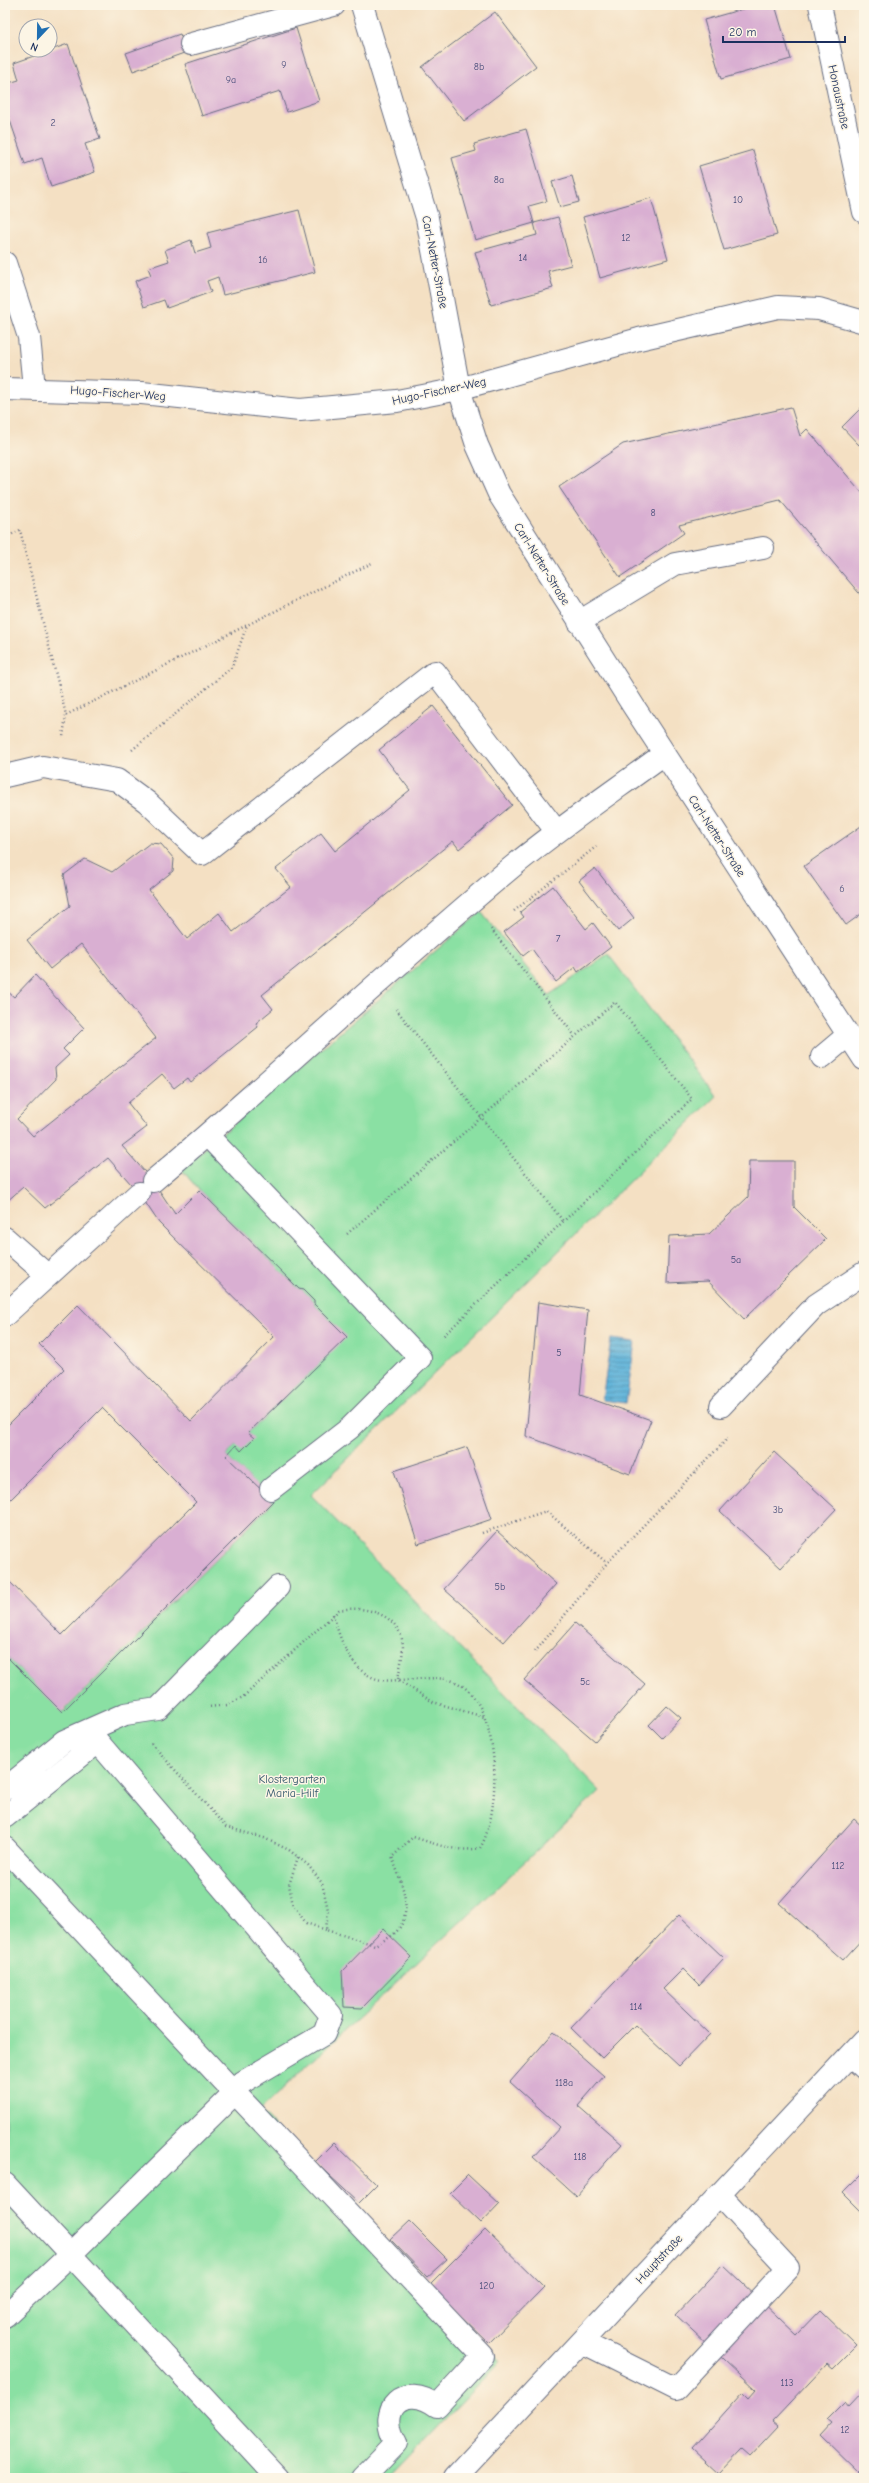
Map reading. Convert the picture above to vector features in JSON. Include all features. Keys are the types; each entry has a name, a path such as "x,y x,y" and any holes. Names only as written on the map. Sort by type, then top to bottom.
{"street":[{"path":"191,44 334,5"},
{"name":"Carl-Netter-Straße","path":"362,5 427,218 460,389 477,445 499,494 664,754 847,1036 864,1059"},
{"name":"Honaustraße","path":"820,5 864,212"},
{"path":"5,263 29,337 34,388"},
{"name":"Hugo-Fischer-Weg","path":"5,389 34,388 142,393 300,410 397,401 460,389 653,335 778,306 819,309 864,320"},
{"path":"579,622 675,564 763,548"},
{"path":"5,776 43,767 117,780 147,802 202,854 435,672 557,832"},
{"path":"5,1315 47,1275 207,1135 376,983 507,871 557,832 664,754"},
{"path":"822,1057 847,1036"},
{"path":"207,1135 420,1358 350,1428 271,1489"},
{"path":"5,1238 47,1275"},
{"path":"721,1406 816,1305 864,1273"},
{"path":"5,1789 64,1741 125,1714 158,1709 278,1587"},
{"path":"5,1817 98,1742 331,2015 324,2034 233,2091 72,2254 5,2316"},
{"path":"5,1848 483,2356 437,2406 428,2399 417,2396 404,2396 395,2403 389,2417 389,2431 396,2443 362,2478"},
{"name":"Hauptstraße","path":"454,2478 720,2195 859,2054"},
{"path":"5,2184 72,2254 278,2478"},
{"path":"582,2342 676,2389 788,2268 720,2195"}],"path":[{"path":"5,538 20,530 66,715 57,770"},
{"path":"66,715 372,563"},
{"path":"99,777 232,667 247,624"},
{"path":"508,916 597,846"},
{"path":"496,926 490,930 575,1036"},
{"path":"376,983 563,1221"},
{"path":"322,1255 615,1002 692,1099 420,1358"},
{"path":"535,1652 607,1563 729,1438"},
{"path":"482,1533 546,1511 607,1563"},
{"path":"158,1709 196,1709 228,1705 243,1697 333,1614 339,1610 353,1607 374,1611 390,1619 399,1633 403,1646 398,1680"},
{"path":"298,1857 289,1885 293,1905 306,1923 376,1945 396,1932 404,1921 405,1907 402,1884 392,1857 413,1837 451,1849 467,1851 480,1848 487,1837 493,1808 495,1782 493,1748 480,1705 468,1690 450,1680 398,1680 385,1682 373,1679 352,1662 340,1640 333,1614"},
{"path":"398,1680 433,1702 484,1717"},
{"path":"125,1714 226,1827 264,1838 288,1850 308,1865 322,1883 328,1910 326,1930"}],"green space":[{"name":"Klostergarten Maria-Hilf","path":"481,912 549,995 608,954 716,1096 311,1495 600,1791 259,2111 501,2362 389,2478 5,2478 5,1655 63,1712 273,1502 226,1456 236,1445 253,1438 248,1433 346,1337 314,1304 314,1301 303,1290 299,1289 199,1190 181,1169"}],"water":[{"path":"611,1339 635,1342 626,1403 602,1400"}],"building":[{"path":"757,5 775,5 791,59 721,79 704,20"},
{"path":"495,12 536,66 464,121 422,67"},
{"path":"296,28 319,101 287,112 280,91 202,116 185,64"},
{"path":"180,34 187,52 133,71 126,53"},
{"path":"68,44 100,139 85,144 95,172 51,187 42,158 25,164 5,106 5,84 19,80 14,63 28,58 58,58 58,48"},
{"path":"526,129 547,201 529,206 534,223 475,240 452,158 476,151 474,144"},
{"path":"753,150 777,235 724,250 699,166"},
{"path":"572,176 579,202 560,207 552,182"},
{"path":"651,198 668,259 600,278 583,217"},
{"path":"299,210 315,272 223,295 218,277 207,281 211,292 167,308 164,300 144,307 135,281 151,275 148,268 169,261 165,250 191,240 195,253 211,248 207,233"},
{"path":"558,217 571,265 548,271 553,288 491,305 475,252 537,235 534,223"},
{"path":"864,405 864,441 859,445 842,427"},
{"path":"791,407 800,436 807,429 864,495 864,599 780,500 679,525 684,533 620,577 559,487 623,444"},
{"path":"433,706 512,805 459,849 453,841 262,995 273,1009 256,1023 258,1027 190,1082 187,1078 174,1088 162,1074 128,1103 147,1127 122,1146 153,1181 175,1214 199,1190 299,1289 303,1290 314,1301 314,1304 347,1337 248,1433 254,1438 241,1451 236,1445 226,1456 273,1501 62,1712 5,1655 5,1577 62,1635 196,1502 102,1408 5,1505 5,1428 64,1369 39,1344 78,1305 191,1421 274,1337 159,1223 139,1193 108,1158 45,1208 23,1187 5,1203 5,993 7,991 14,997 35,975 84,1028 63,1049 69,1055 55,1068 56,1079 17,1119 33,1136 156,1038 81,944 50,969 27,940 70,906 64,875 85,859 112,872 150,843 161,844 174,859 173,871 149,890 187,939 219,913 233,932 291,887 276,869 321,833 335,851 410,790 379,750"},
{"path":"864,824 864,912 846,925 804,866"},
{"path":"595,868 634,918 618,931 579,881"},
{"path":"553,886 586,929 593,923 611,947 578,972 575,967 556,982 532,949 523,956 504,932 524,917 520,912"},
{"path":"749,1161 794,1161 794,1207 826,1239 744,1319 708,1281 667,1283 669,1236 709,1234 748,1197"},
{"path":"538,1302 588,1310 580,1395 651,1420 630,1474 526,1436"},
{"path":"467,1447 492,1519 418,1544 394,1471"},
{"path":"774,1452 836,1509 781,1568 720,1511"},
{"path":"497,1531 556,1584 504,1642 444,1589"},
{"path":"575,1623 645,1684 595,1741 524,1680"},
{"path":"667,1706 681,1718 662,1738 649,1725"},
{"path":"854,1819 864,1828 864,1937 843,1960 779,1903"},
{"path":"679,1915 724,1958 699,1985 683,1969 663,1989 710,2034 679,2066 635,2025 602,2058 571,2028"},
{"path":"383,1929 412,1957 362,2008 344,2007 342,1971"},
{"path":"554,2032 604,2076 578,2106 622,2144 576,2196 533,2157 560,2127 510,2082"},
{"path":"334,2143 377,2185 359,2203 315,2162"},
{"path":"864,2172 864,2214 843,2193"},
{"path":"468,2175 499,2204 481,2223 450,2193"},
{"path":"409,2221 447,2259 427,2277 390,2239"},
{"path":"485,2229 544,2287 489,2343 429,2285"},
{"path":"723,2265 797,2335 820,2311 856,2346 833,2369 827,2364 773,2421 779,2426 750,2457 742,2450 719,2474 692,2449 743,2392 749,2398 756,2390 676,2315"},
{"path":"864,2391 864,2478 856,2478 859,2473 821,2436 832,2424 827,2420 845,2402 849,2407"}]}
